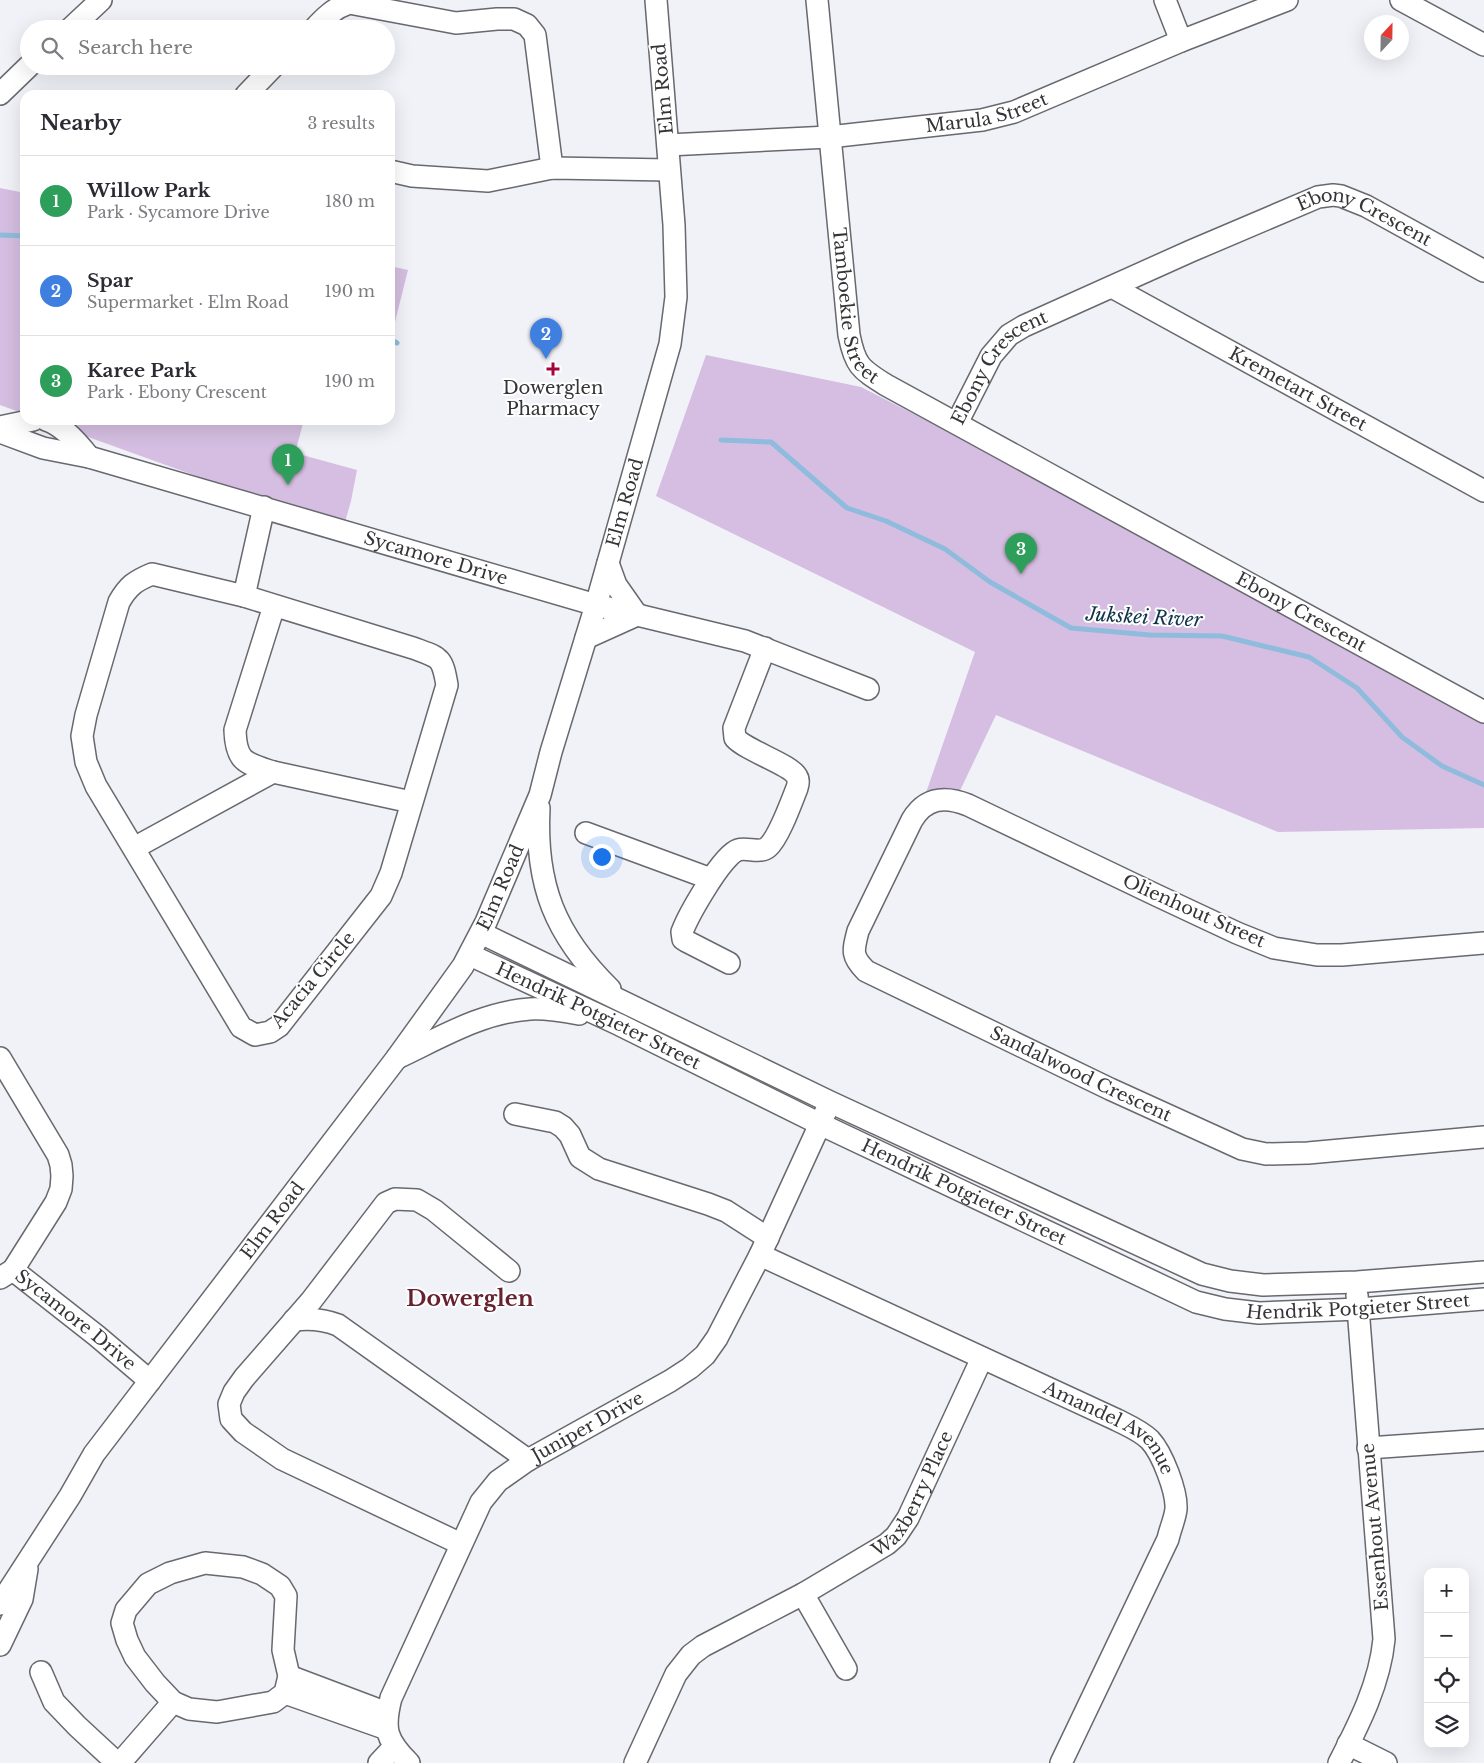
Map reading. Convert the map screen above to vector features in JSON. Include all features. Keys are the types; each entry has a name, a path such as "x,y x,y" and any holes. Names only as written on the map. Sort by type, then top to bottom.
{"street":[{"path":"80,20 101,0"},
{"name":"Elm Road","path":"0,1646 22,1599 29,1559 94,1454 396,1059 470,955 540,795 670,344 676,297 674,225 656,0"},
{"name":"Tamboekie Street","path":"817,0 849,335 853,355 864,372 957,423"},
{"path":"1165,0 1181,41"},
{"path":"1401,0 1484,45"},
{"name":"Marula Street","path":"668,145 829,137 982,120 1014,112 1277,2"},
{"path":"324,20 349,3 456,23 514,19 527,25 535,35 552,168"},
{"path":"0,94 20,75"},
{"path":"251,90 265,75"},
{"path":"395,172 412,176 488,180 552,168 669,170"},
{"name":"Ebony Crescent","path":"1484,271 1366,206 1341,196 1318,197 1024,326 1009,335 991,356 957,423 1484,712"},
{"name":"Kremetart Street","path":"1112,287 1484,491"},
{"path":"0,427 20,423"},
{"path":"56,425 78,442 89,457"},
{"name":"Sycamore Drive","path":"0,432 43,448 89,457 596,605 718,634 765,648 868,689"},
{"path":"244,596 264,507"},
{"path":"586,638 636,615 618,590 608,563"},
{"name":"Acacia Circle","path":"152,574 244,596 435,656 442,661 447,685 391,873 381,896 279,1026 270,1032 255,1035 241,1028 96,786 86,762 82,736 86,715 119,602 136,580 152,574"},
{"path":"274,606 235,730 236,748 241,757 254,766 273,772 411,802"},
{"path":"729,963 683,939 684,928 711,879 732,853 738,850 762,850 769,846 776,835 799,783 796,775 787,768 744,745 735,738 734,728 765,648"},
{"path":"134,848 273,772"},
{"path":"540,795 538,831 540,859 545,887 552,908 564,934 597,976 620,999"},
{"name":"Olienhout Street","path":"921,809 930,803 940,800 959,802 1237,933 1274,948 1317,955 1342,955 1484,943"},
{"name":"Sandalwood Crescent","path":"921,809 912,820 858,932 854,951 855,957 866,971 1242,1150 1266,1154 1300,1154 1484,1138"},
{"path":"586,833 711,879"},
{"name":"Hendrik Potgieter Street","path":"481,933 830,1102 1202,1274 1230,1281 1263,1285 1356,1282 1484,1272"},
{"name":"Hendrik Potgieter Street","path":"470,955 620,1025 820,1124 1196,1302 1224,1309 1259,1313 1359,1309 1484,1298"},
{"path":"396,1059 469,1024 507,1012 531,1009 556,1010 620,1025"},
{"path":"0,1058 58,1155 62,1176 61,1189 56,1202 6,1274"},
{"name":"Juniper Drive","path":"389,1730 391,1698 474,1516 491,1489 498,1481 528,1460 690,1368 705,1354 717,1338 764,1246 830,1102"},
{"name":"Amandel Avenue","path":"515,1114 555,1122 564,1127 570,1135 580,1158 600,1169 708,1204 726,1212 764,1246 982,1358 1117,1420 1145,1435 1155,1446 1173,1491 1176,1509 1168,1539 1061,1763"},
{"path":"461,1544 282,1458 243,1432 231,1419 229,1404 234,1392 244,1378 325,1283 386,1203 395,1199 417,1200 434,1210 509,1271"},
{"name":"Sycamore Drive","path":"6,1274 97,1336 150,1381"},
{"name":"Essenhout Avenue","path":"1344,1754 1376,1681 1383,1655 1384,1639 1356,1282"},
{"path":"325,1283 326,1305 338,1325"},
{"path":"294,1320 327,1320 338,1325 528,1460"},
{"name":"Waxberry Place","path":"635,1763 676,1674 691,1655 703,1646 803,1594 887,1544 896,1536 908,1518 982,1358"},
{"path":"1368,1448 1484,1440"},
{"path":"0,1604 29,1559"},
{"path":"205,1563 243,1567 262,1574 280,1586 286,1596 283,1650 287,1684 273,1702 267,1705 217,1712 189,1709 174,1702 154,1684 135,1657 122,1623 126,1610 148,1584 170,1573 205,1563"},
{"path":"803,1594 846,1669"},
{"path":"41,1672 54,1702 77,1726 119,1763 174,1702"},
{"path":"287,1684 389,1730 410,1763"},
{"path":"380,1763 389,1730"},
{"path":"1344,1754 1386,1763"}],"shaded area":[{"path":"0,188 20,192 20,412 0,405"},
{"path":"395,267 408,270 395,322"},
{"path":"706,355 861,387 1484,705 1484,828 1278,832 996,715 957,797 921,807 975,652 656,496"},
{"path":"55,425 303,425 295,453 357,470 343,529"}],"waterway":[{"name":"Jukskei River","path":"0,235 20,236"},
{"name":"Jukskei River","path":"721,440 771,442 847,508 886,521 945,549 990,582 1071,628 1150,635 1222,636 1309,657 1357,688 1402,737 1442,766 1484,785"}],"place":[{"name":"Spar","path":"546,359"},
{"name":"Dowerglen Pharmacy","path":"553,369"},
{"name":"Willow Park","path":"288,485"},
{"name":"Karee Park","path":"1021,574"}],"district":[{"name":"Dowerglen","path":"470,1298"}]}
